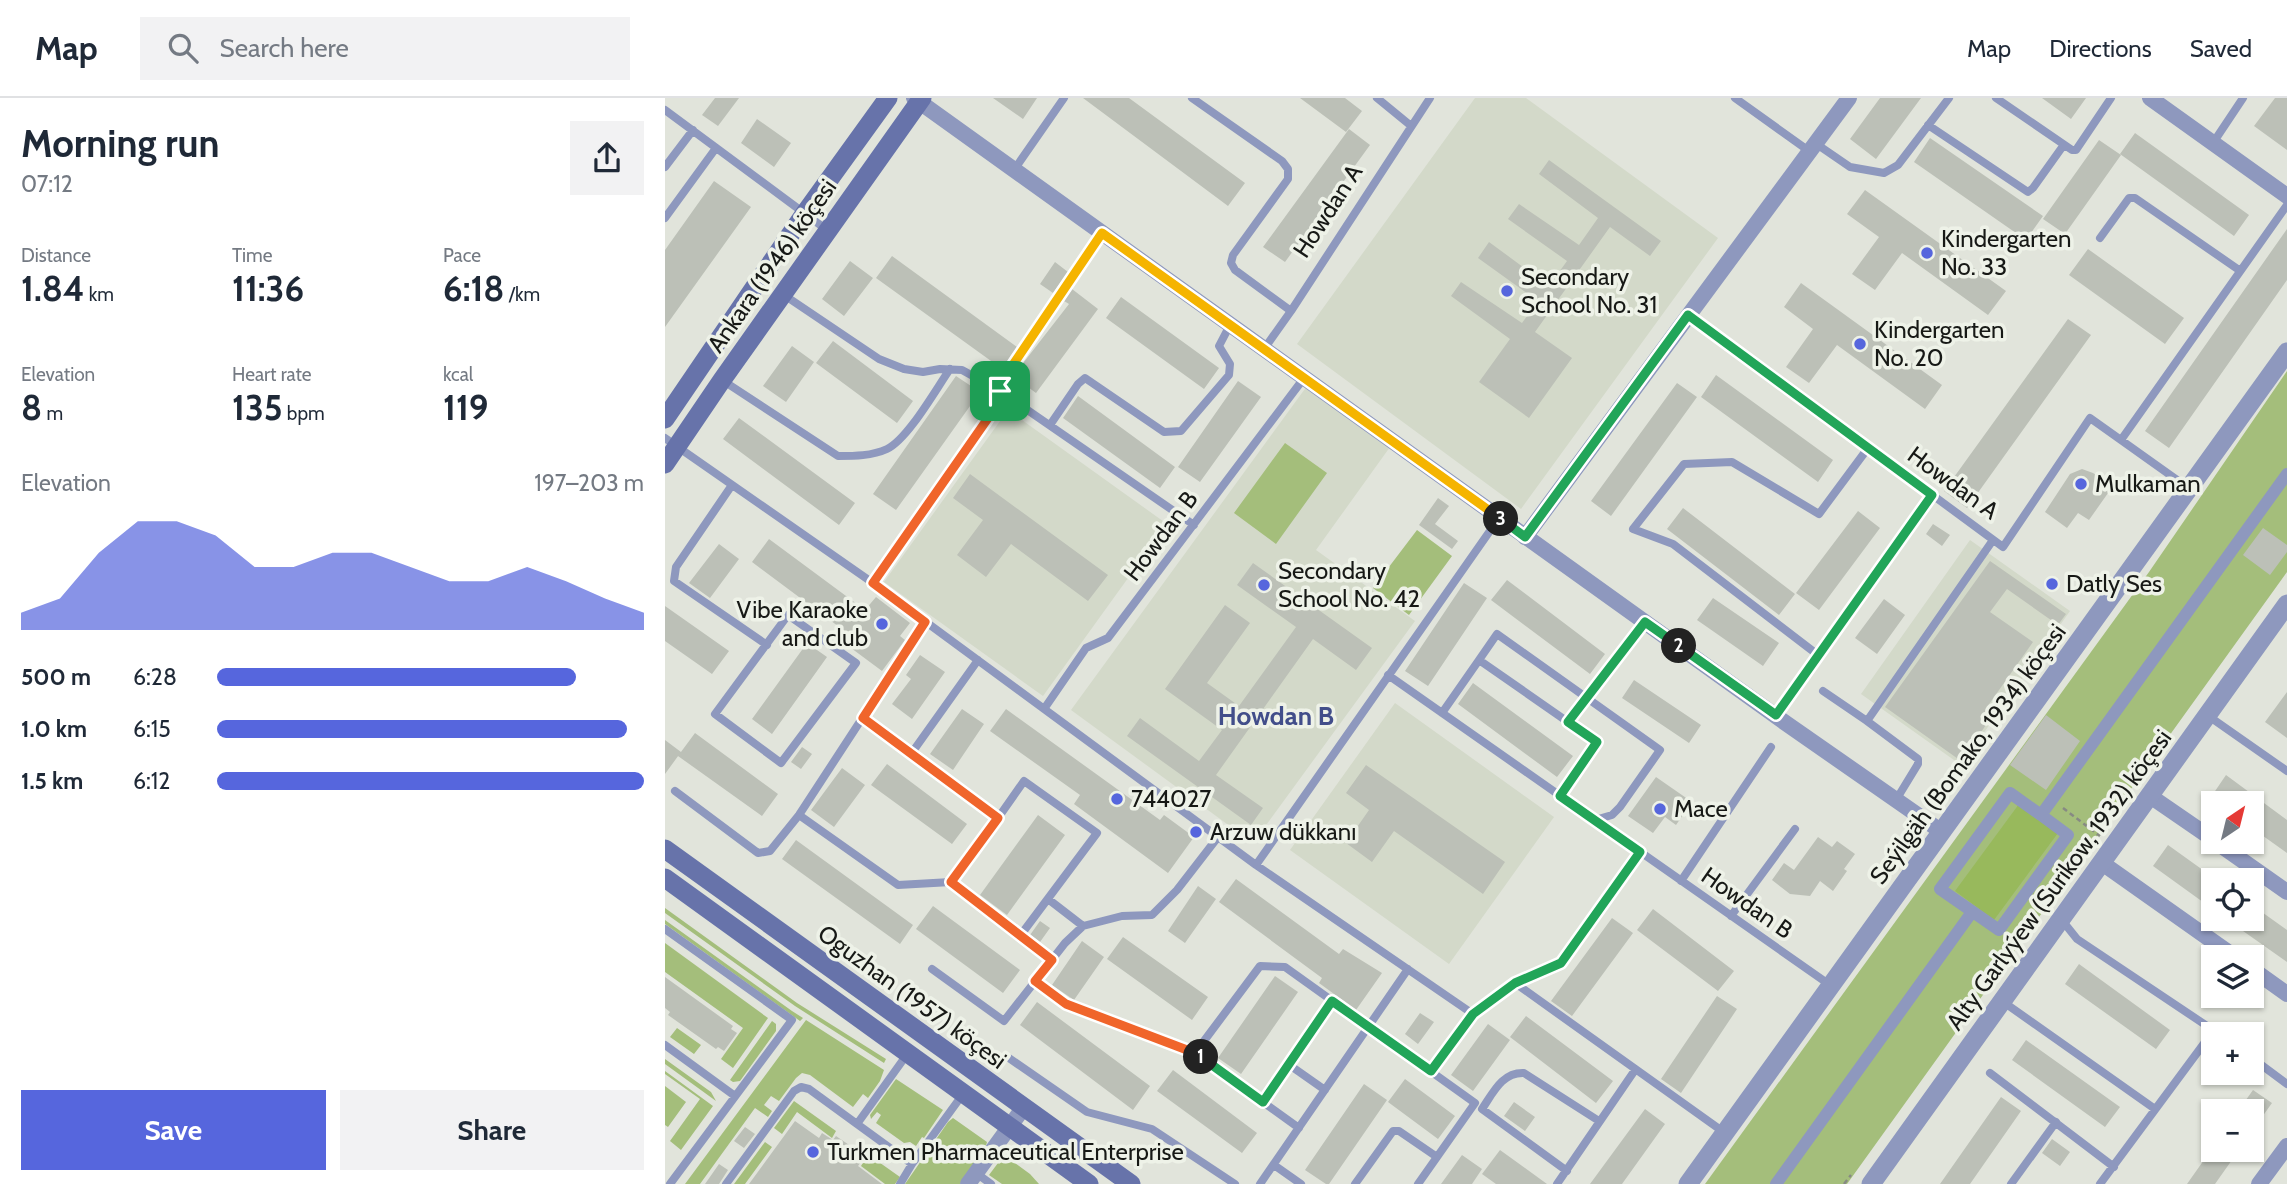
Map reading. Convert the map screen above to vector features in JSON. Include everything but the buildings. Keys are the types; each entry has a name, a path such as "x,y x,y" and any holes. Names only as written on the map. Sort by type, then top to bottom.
{"main road":[{"name":"Ankara (1946) köçesi","path":"665,419 805,213 888,98"},
{"name":"Ankara (1946) köçesi","path":"665,464 671,442 722,380 784,295 918,99"},
{"name":"Oguzhan (1957) köçesi","path":"665,849 1131,1184"},
{"name":"Oguzhan (1957) köçesi","path":"665,878 1089,1184"}],"street":[{"path":"1525,537 1849,98"},
{"path":"2150,98 2287,197"},
{"path":"918,99 1525,537 1942,832"},
{"name":"Seýilgäh (Bomako, 1934) köçesi","path":"1688,1184 2287,352"},
{"path":"2042,815 2287,474"},
{"name":"Alty Garlyýew (Surikow, 1932) köçesi","path":"1871,1184 2287,604"},
{"path":"2010,793 2068,835 2028,890 1999,930 1940,888 2010,793"},
{"path":"2150,796 2201,831"},
{"path":"2233,854 2287,892"},
{"path":"2102,863 2218,945"},
{"path":"1776,1184 1972,912"},
{"path":"2264,978 2287,994"},
{"path":"972,1178 1024,1107"},
{"path":"2259,1184 2287,1146"}],"lane":[{"path":"1014,170 1064,98"},
{"path":"1192,98 1288,169 1288,179 1233,255 1231,263 1235,270 1291,311"},
{"path":"1377,98 1410,125"},
{"name":"Howdan A","path":"1263,349 1291,311 1430,98"},
{"path":"1735,98 1812,147 1850,167 1884,173 1898,165 1949,98"},
{"path":"1996,98 2063,146 2076,150 2111,98"},
{"path":"2213,143 2243,98"},
{"path":"665,110 827,230"},
{"path":"1929,125 2028,192 2063,146"},
{"path":"665,167 693,130"},
{"path":"665,218 716,148"},
{"path":"2100,238 2129,198 2135,198 2239,270"},
{"path":"2121,440 2287,205"},
{"path":"873,583 1000,401 1000,384 1102,233"},
{"path":"784,295 879,359 904,369 923,372 962,370 1000,391 1194,525"},
{"name":"Howdan A","path":"1688,315 2003,547 2090,418 2189,488"},
{"path":"1049,425 1085,378 1164,432 1181,431 1229,374 1230,365 1219,346 1230,324"},
{"path":"722,380 838,456 858,456 886,449 897,442 950,369"},
{"name":"Howdan B","path":"1044,709 1086,648 1108,638 1304,378"},
{"path":"671,442 873,583 1218,837 1473,1014"},
{"path":"1818,655 1673,544 1633,529 1684,464 1732,462 1819,514 1868,448"},
{"path":"732,485 676,567 674,581 767,645"},
{"path":"1776,715 1932,495"},
{"path":"1256,864 1499,518"},
{"path":"1867,721 1993,540"},
{"path":"788,615 856,663 781,762 715,714 767,645 788,615"},
{"path":"675,791 758,853 770,851 799,815 925,622"},
{"path":"1568,722 1645,622"},
{"path":"1442,713 1497,634 1660,750 1620,807 1612,815 1595,820"},
{"path":"911,754 978,660"},
{"path":"1479,660 1597,742 1560,796"},
{"name":"Howdan B","path":"1388,676 1831,985"},
{"path":"1823,691 1918,759 1918,764 1896,800"},
{"path":"2207,715 2287,771"},
{"path":"863,718 998,818"},
{"path":"1681,881 1771,747"},
{"path":"951,882 1024,781 1097,833 1020,936"},
{"path":"799,815 898,885 951,882 1052,960"},
{"path":"1731,915 1795,829"},
{"path":"932,969 1004,1021 1065,943 1083,926 1122,916 1152,915 1177,890 1218,837"},
{"path":"1431,1071 1473,1014 1515,983 1561,963 1640,852"},
{"path":"1048,899 1083,926"},
{"path":"2061,919 2077,939 2202,1022"},
{"path":"665,929 792,1020 669,1181"},
{"path":"1195,1053 1260,966 1285,967 1567,1171"},
{"path":"1260,1184 1408,969"},
{"path":"1035,981 1066,1004 1195,1053 1299,1128"},
{"path":"1515,983 1725,1133"},
{"path":"1263,1102 1332,1001"},
{"path":"2002,1001 2155,1109"},
{"path":"665,1045 735,1096"},
{"path":"2100,1184 2201,1052"},
{"path":"857,1124 908,1053"},
{"path":"1006,1056 1087,1112 1152,1129 1235,1184"},
{"path":"1288,1064 1325,1090"},
{"path":"2264,1067 2287,1084"},
{"path":"1557,1184 1636,1070"},
{"path":"1418,1184 1478,1106 1505,1077 1515,1073 1524,1073 1599,1121"},
{"path":"1990,1073 2114,1167"},
{"path":"726,1184 794,1091 801,1087 809,1089 912,1164"},
{"path":"900,1184 963,1093"},
{"path":"2011,1184 2056,1122"},
{"path":"1355,1184 1393,1131 1399,1131 1437,1157"},
{"path":"1274,1165 1301,1184"},
{"path":"972,1178 991,1184"}],"path":[{"path":"2052,800 2114,846"},
{"path":"2028,890 2061,919"},
{"path":"1845,1184 1851,1175"}],"shaded area":[{"name":"Secondary School No. 31","path":"1475,98 1526,98 1718,238 1521,509 1297,344"},
{"path":"2287,371 2287,572 1847,1184 1705,1184 2149,572"},
{"name":"Secondary School No. 42","path":"1307,386 1390,447 1316,550 1415,621 1253,843 1071,710"},
{"path":"1008,410 1167,524 1043,696 884,582"},
{"path":"1285,443 1327,473 1276,544 1234,513"},
{"path":"1417,530 1452,556 1409,615 1373,588"},
{"path":"1970,540 2070,611 1961,765 1861,694"},
{"path":"1395,703 1554,817 1449,964 1290,850"},
{"path":"2019,804 2058,833 1994,920 1955,891"},
{"path":"665,908 797,1003 886,1059 884,1063 795,1006 665,913"},
{"path":"665,920 803,1018 800,1021 665,924"},
{"path":"665,943 768,1018 733,1068 721,1059 743,1028 665,972"},
{"path":"806,1020 884,1070 868,1098 863,1094 853,1107 810,1075 802,1073 779,1101 771,1096 764,1105 772,1111 768,1117 755,1108 700,1184 685,1184"},
{"path":"772,1021 776,1024 776,1031 740,1081 730,1080"},
{"path":"677,1028 701,1045 694,1054 670,1037"},
{"path":"665,1059 711,1092 716,1101 665,1064"},
{"path":"665,1071 713,1106 681,1150 670,1141 700,1099 665,1074"},
{"path":"896,1079 943,1110 916,1146 910,1142 904,1143 876,1123 881,1115 877,1112 871,1119 870,1115"},
{"path":"665,1086 686,1102 668,1127 665,1125"},
{"path":"794,1101 836,1131 832,1138 797,1112 782,1134 774,1128"},
{"path":"953,1118 987,1142 985,1149 960,1184 905,1184 948,1122"},
{"path":"765,1142 772,1147 745,1184 734,1184"},
{"path":"859,1148 900,1177 895,1184 885,1184 861,1166 864,1161 854,1154"},
{"path":"1004,1155 1039,1184 1002,1184 989,1175"}],"place":[{"name":"Kindergarten No. 33","path":"1927,253"},
{"name":"Secondary School No. 31","path":"1507,291"},
{"name":"Kindergarten No. 20","path":"1860,344"},
{"name":"Mulkaman","path":"2081,484"},
{"name":"Datly Ses","path":"2052,584"},
{"name":"Secondary School No. 42","path":"1264,585"},
{"name":"Vibe Karaoke and club","path":"882,624"},
{"name":"744027","path":"1117,799"},
{"name":"Mace","path":"1660,809"},
{"name":"Arzuw dükkanı","path":"1196,832"},
{"name":"Turkmen Pharmaceutical Enterprise","path":"813,1152"}],"district":[{"name":"Howdan B","path":"1276,716"}],"route":[{"path":"1102,233 1525,537 1688,315 1932,495 1776,715 1645,622 1568,722 1597,742 1560,796 1640,852 1561,963 1515,983 1473,1014 1431,1071 1332,1001 1263,1102 1195,1053 1066,1004 1035,981 1052,960 951,882 998,818 863,718 925,622 873,583 1000,401 1000,391 1000,384 1102,233"}]}
